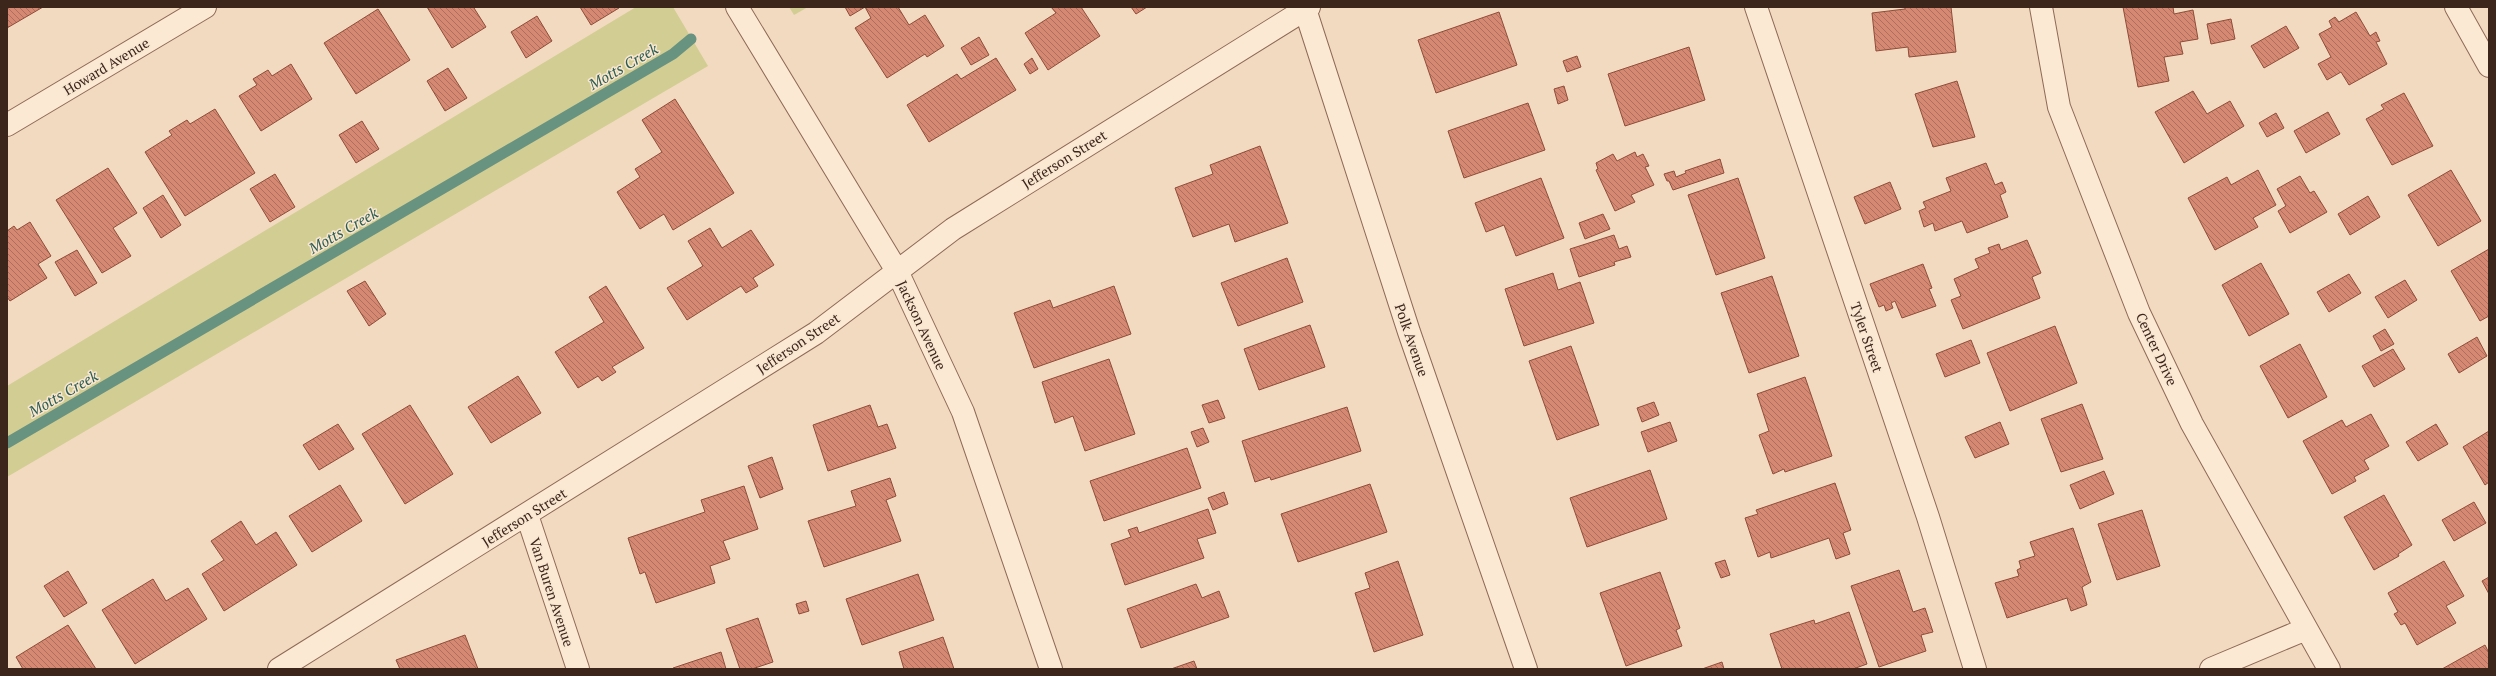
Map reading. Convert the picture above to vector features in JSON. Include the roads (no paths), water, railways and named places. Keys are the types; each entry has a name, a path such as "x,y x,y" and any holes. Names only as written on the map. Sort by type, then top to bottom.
{"street":[{"name":"Howard Avenue","path":"7,125 205,7"},
{"name":"Jackson Avenue","path":"737,7 897,271 963,412 1051,669"},
{"name":"Tyler Street","path":"1756,7 1928,518 1975,669"},
{"name":"Center Drive","path":"2041,7 2059,107 2139,313 2192,424 2329,669"},
{"path":"2456,7 2489,66"},
{"name":"Jefferson Street","path":"280,669 816,333 953,229 1307,8"},
{"name":"Polk Avenue","path":"1307,8 1409,332 1526,669"},
{"name":"Van Buren Avenue","path":"527,515 578,669"},
{"path":"2211,669 2306,629"}],"waterway":[{"name":"Motts Creek","path":"7,443 673,54 691,39"}]}
